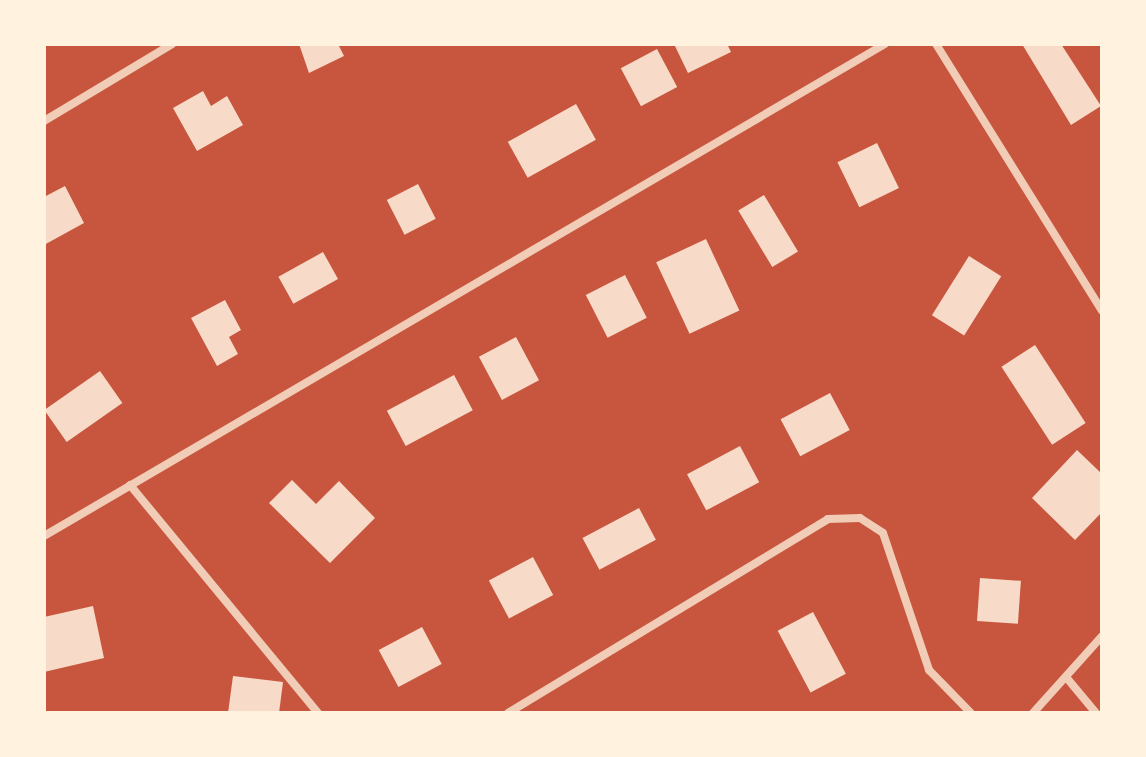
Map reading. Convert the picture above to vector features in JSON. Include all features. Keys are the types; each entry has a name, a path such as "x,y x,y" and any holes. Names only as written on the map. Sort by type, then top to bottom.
{"street":[{"path":"44,121 172,44"},
{"path":"44,536 885,44"},
{"path":"936,44 1102,311"},
{"path":"130,485 318,713"},
{"path":"508,713 828,519 860,518 883,533 929,670 971,713"},
{"path":"1033,713 1102,636"},
{"path":"1066,677 1096,713"}],"building":[{"path":"299,44 338,44 344,56 309,73"},
{"path":"674,44 727,44 731,52 688,73"},
{"path":"1022,44 1061,44 1101,106 1071,125"},
{"path":"657,49 677,87 641,106 621,68"},
{"path":"203,91 211,106 227,96 243,125 197,151 173,108"},
{"path":"576,104 596,140 528,178 508,142"},
{"path":"877,143 899,188 859,207 837,162"},
{"path":"418,184 436,219 405,235 387,200"},
{"path":"65,186 84,223 44,245 44,197"},
{"path":"764,195 798,252 772,267 738,210"},
{"path":"706,239 739,311 690,334 656,262"},
{"path":"323,252 338,279 293,304 278,277"},
{"path":"969,256 1001,276 964,336 932,315"},
{"path":"625,275 647,318 608,338 586,295"},
{"path":"225,300 241,330 229,337 238,354 217,366 191,318"},
{"path":"516,337 539,380 502,400 479,357"},
{"path":"1035,345 1086,423 1052,445 1001,367"},
{"path":"100,371 122,403 67,442 44,410"},
{"path":"454,375 473,410 406,446 387,411"},
{"path":"830,393 850,430 800,456 781,419"},
{"path":"740,446 759,482 706,510 687,474"},
{"path":"1077,450 1102,474 1102,512 1075,540 1032,498"},
{"path":"292,480 316,504 339,481 375,518 330,563 269,503"},
{"path":"639,508 656,540 599,570 582,538"},
{"path":"533,557 553,595 509,618 489,580"},
{"path":"980,578 1021,581 1018,624 977,621"},
{"path":"93,606 104,658 44,672 44,617"},
{"path":"813,612 846,674 811,693 778,631"},
{"path":"422,627 442,664 398,687 379,650"},
{"path":"233,676 283,682 279,713 228,713"}]}
